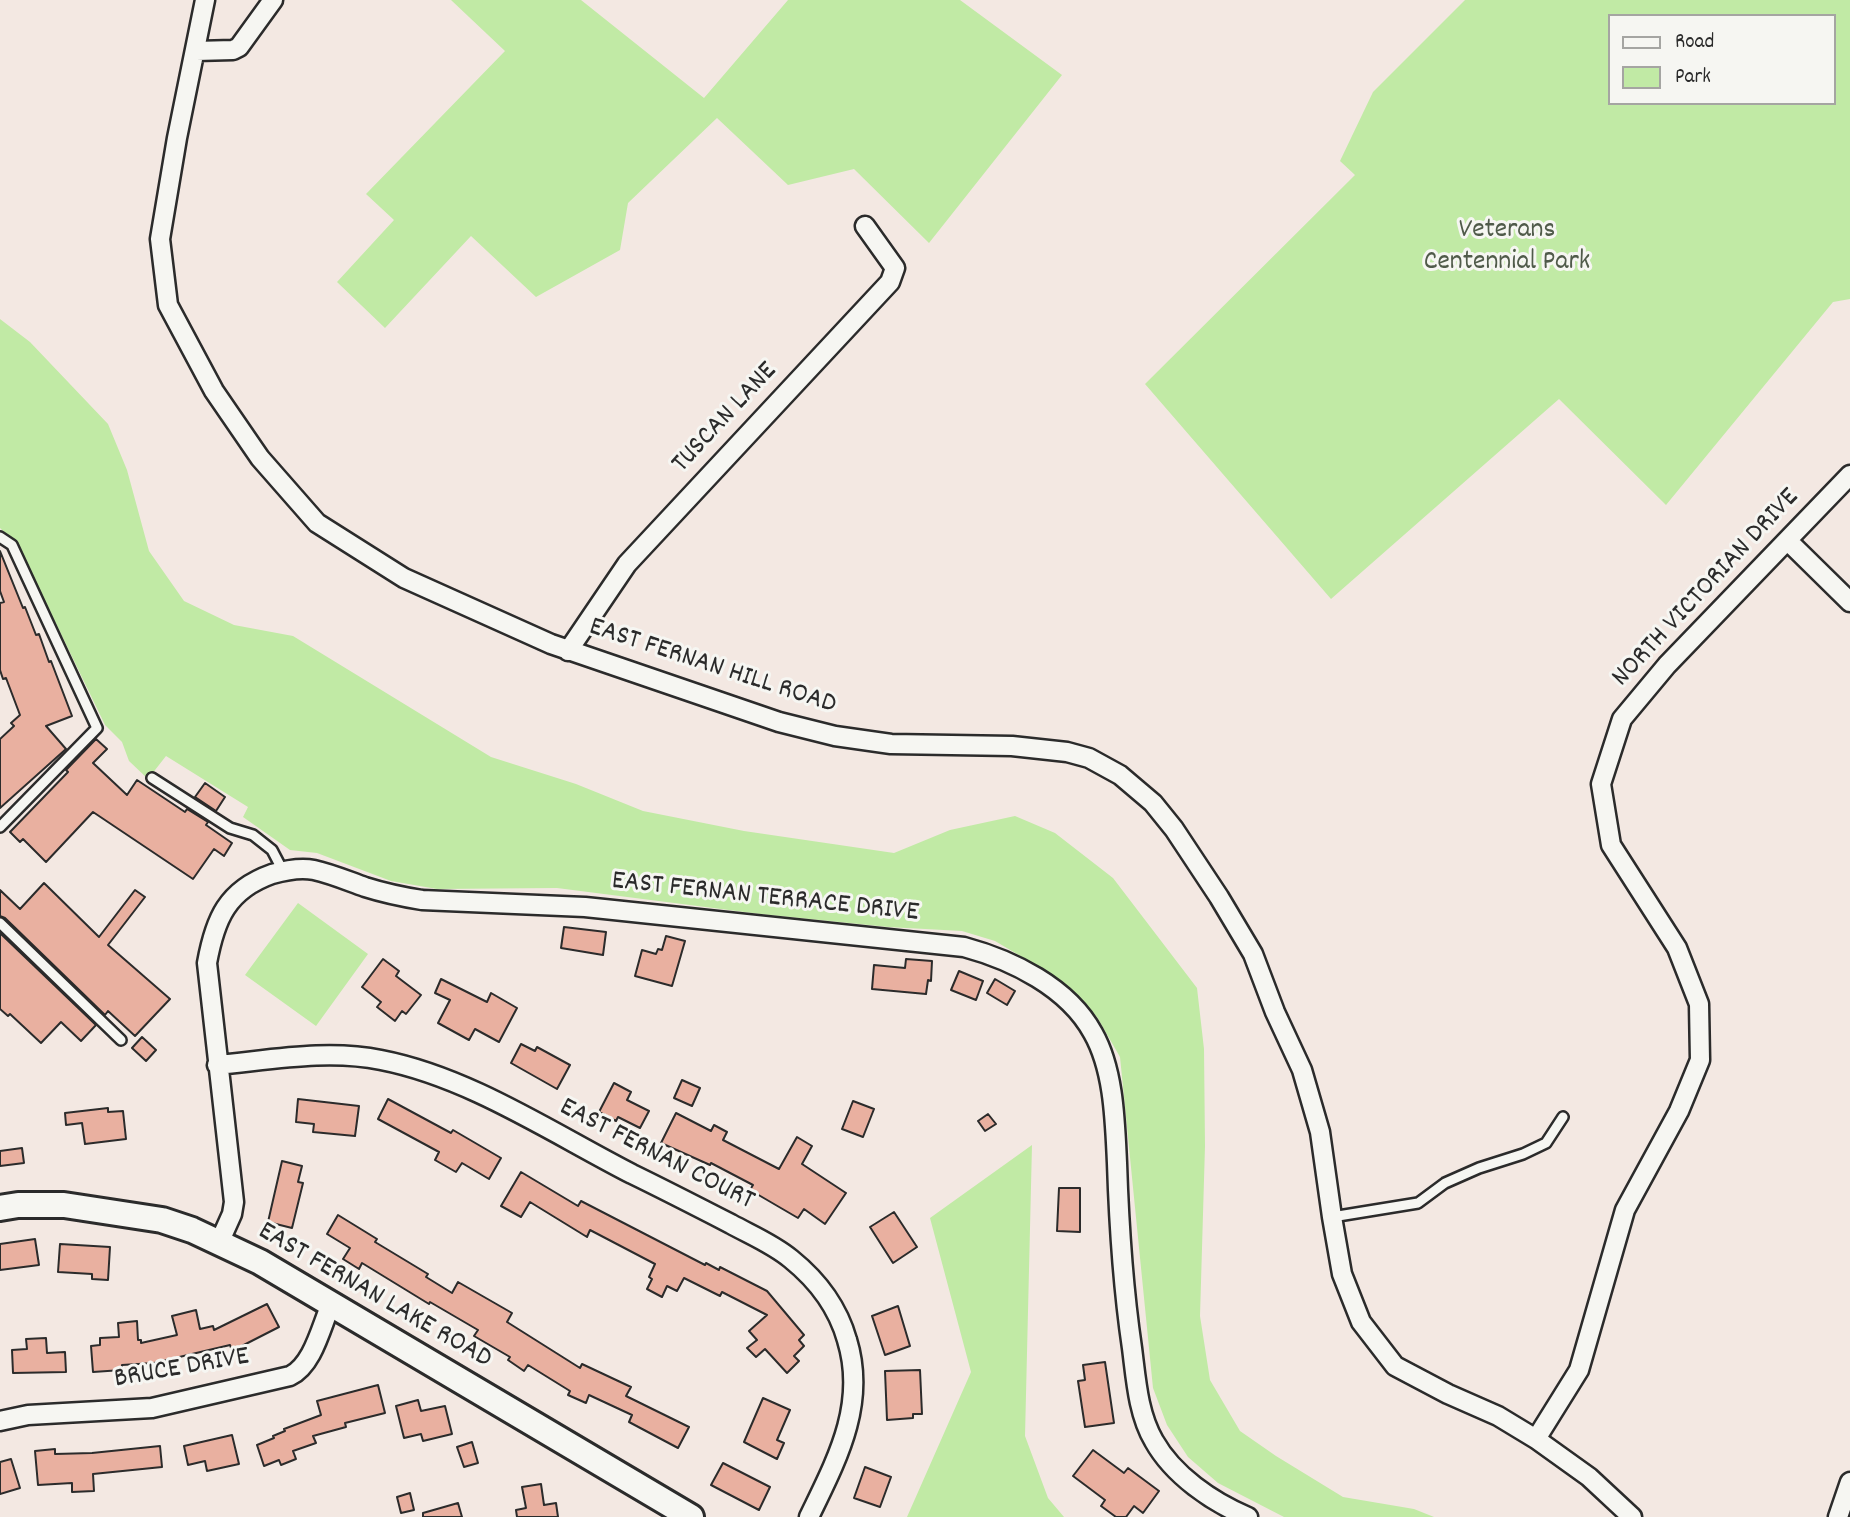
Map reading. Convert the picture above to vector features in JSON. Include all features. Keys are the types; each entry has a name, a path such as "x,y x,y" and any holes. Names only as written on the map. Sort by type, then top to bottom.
{"street":[{"name":"EAST FERNAN HILL ROAD","path":"205,0 160,239 168,305 214,391 260,458 317,523 404,578 568,650 779,722 835,736 891,744 1012,746 1067,752 1101,764 1128,781 1153,803 1174,829 1253,954 1302,1070 1320,1132 1342,1274 1361,1322 1395,1366 1498,1416 1536,1439 1589,1477 1632,1517"},
{"path":"196,51 233,50 239,47 273,0"},
{"name":"TUSCAN LANE","path":"568,650 627,564 890,282 895,268 865,226"},
{"name":"NORTH VICTORIAN DRIVE","path":"1536,1439 1579,1370 1625,1210 1679,1111 1700,1060 1699,1003 1677,947 1611,845 1601,784 1622,719 1667,665 1850,475"},
{"path":"1788,541 1850,602"},
{"name":"EAST FERNAN TERRACE DRIVE","path":"219,1243 233,1214 234,1202 207,976 212,936 220,916 234,896 259,879 283,871 314,870 397,896 422,900 585,907 943,944 996,956 1062,997 1082,1016 1094,1034 1111,1093 1124,1293 1137,1387 1146,1424 1154,1442 1188,1481 1218,1502 1248,1517"},
{"name":"EAST FERNAN COURT","path":"217,1065 335,1055 378,1059 433,1074 500,1105 772,1246 791,1259 814,1281 833,1307 848,1340 853,1370 853,1399 847,1435 809,1517"},
{"name":"EAST FERNAN LAKE ROAD","path":"0,1208 18,1205 64,1205 162,1220 192,1230 260,1262 691,1517"},
{"name":"BRUCE DRIVE","path":"0,1421 28,1415 152,1408 290,1376 301,1368 310,1353 331,1304"},
{"path":"1838,1517 1850,1482"}],"lane":[{"path":"0,537 12,545 96,728 0,827"},
{"path":"152,778 230,828 253,835 272,850 283,871"},
{"path":"0,923 121,1040"},
{"path":"1332,1217 1418,1203 1445,1183 1546,1143 1563,1117"}],"green space":[{"path":"451,0 581,0 704,98 788,0 960,0 1062,75 929,243 854,169 788,185 717,118 628,203 620,250 536,297 471,236 385,328 337,282 394,220 366,194 505,51"},
{"name":"Veterans Centennial Park","path":"1465,0 1850,0 1850,299 1833,302 1666,505 1559,399 1331,599 1145,384 1355,175 1340,161 1373,92"},
{"path":"0,319 30,342 108,424 127,470 149,551 184,601 234,625 293,636 491,757 576,784 643,811 744,831 894,853 950,830 1015,816 1055,833 1113,878 1197,988 1204,1049 1205,1146 1200,1316 1210,1380 1240,1431 1343,1497 1414,1509 1434,1517 1284,1517 1218,1483 1188,1457 1167,1425 1153,1388 1120,1057 1097,1017 1074,992 995,941 962,931 888,927 760,914 557,888 437,889 391,881 317,853 290,850 243,817 248,807 166,756 148,779 129,761 122,742 105,725 19,547 0,528"},
{"path":"298,903 368,954 316,1026 245,975"},
{"path":"1032,1145 1025,1436 1048,1498 1064,1517 907,1517 971,1372 930,1218"}],"building":[{"path":"0,551 23,608 25,607 36,635 39,634 49,662 51,661 72,716 46,726 66,749 0,808 0,739 14,726 11,723 20,715 6,678 3,679 0,670 0,603 4,602 0,591"},
{"path":"96,739 107,749 93,763 127,795 137,780 185,812 187,809 208,822 206,825 232,843 224,856 214,849 193,879 93,812 46,862 23,839 20,842 10,832"},
{"path":"205,783 225,797 216,811 195,797"},
{"path":"44,883 99,937 135,890 145,897 108,945 170,999 135,1036 108,1011 105,1015 0,916 0,890 20,909"},
{"path":"564,927 606,932 603,955 561,948"},
{"path":"0,933 96,1025 81,1041 61,1022 41,1043 10,1014 8,1016 0,1009"},
{"path":"666,936 685,941 672,986 635,976 642,950 656,954 658,949 662,950"},
{"path":"383,959 399,971 396,976 421,995 406,1014 402,1011 395,1021 377,1007 381,1002 362,987"},
{"path":"906,959 932,961 931,981 928,980 926,994 872,989 874,965 905,968"},
{"path":"959,971 983,981 976,1000 951,990"},
{"path":"441,979 487,1002 491,993 517,1008 499,1042 475,1029 469,1040 438,1023 450,1000 435,993"},
{"path":"995,979 1015,991 1007,1005 987,993"},
{"path":"142,1037 156,1050 146,1061 132,1048"},
{"path":"521,1044 535,1051 537,1047 570,1065 557,1089 511,1063"},
{"path":"682,1080 700,1088 692,1106 674,1098"},
{"path":"614,1083 631,1092 627,1100 649,1111 640,1128 618,1117 616,1121 599,1112"},
{"path":"298,1099 359,1106 355,1136 313,1132 314,1124 296,1122"},
{"path":"388,1099 451,1133 453,1130 501,1158 489,1179 462,1163 456,1172 435,1160 439,1152 378,1119"},
{"path":"853,1101 874,1109 863,1137 842,1129"},
{"path":"108,1108 108,1112 123,1111 126,1139 85,1144 82,1123 66,1125 65,1113"},
{"path":"676,1113 711,1131 714,1125 727,1132 723,1140 779,1169 797,1137 812,1146 802,1164 846,1193 825,1224 804,1209 798,1218 750,1190 753,1185 711,1163 710,1165 661,1143"},
{"path":"988,1114 996,1124 985,1131 978,1121"},
{"path":"22,1148 24,1163 0,1166 0,1151"},
{"path":"282,1161 302,1166 298,1182 303,1183 292,1228 268,1222"},
{"path":"521,1172 578,1206 581,1201 705,1265 706,1263 719,1270 720,1267 767,1291 804,1335 799,1340 804,1346 794,1356 799,1361 787,1373 765,1349 756,1357 747,1348 757,1340 749,1331 767,1315 722,1292 720,1296 684,1278 677,1291 667,1286 662,1297 647,1289 655,1264 590,1230 587,1237 530,1202 521,1217 501,1206"},
{"path":"1059,1188 1080,1188 1080,1232 1057,1231"},
{"path":"894,1212 917,1247 893,1263 870,1227"},
{"path":"338,1215 377,1239 375,1242 428,1274 426,1277 452,1293 458,1282 512,1313 507,1322 580,1368 582,1364 631,1387 626,1396 689,1427 678,1448 629,1422 632,1415 589,1395 586,1403 568,1395 570,1391 528,1365 524,1371 508,1360 510,1357 474,1336 478,1330 362,1263 359,1269 343,1259 350,1248 327,1234"},
{"path":"35,1239 39,1265 0,1270 0,1244"},
{"path":"60,1244 110,1247 108,1280 92,1279 92,1274 58,1272"},
{"path":"267,1304 279,1327 232,1351 230,1345 154,1363 122,1365 122,1370 93,1372 91,1346 100,1345 100,1338 119,1337 118,1323 137,1321 138,1340 141,1340 141,1343 177,1335 172,1316 196,1310 200,1329 213,1326 214,1330"},
{"path":"898,1306 910,1346 885,1355 872,1316"},
{"path":"46,1338 47,1353 65,1352 66,1372 13,1373 12,1350 27,1349 26,1339"},
{"path":"1105,1362 1114,1423 1085,1427 1078,1381 1085,1380 1083,1365"},
{"path":"920,1370 922,1414 913,1414 913,1418 887,1420 885,1371"},
{"path":"378,1385 385,1413 345,1423 346,1427 313,1436 316,1443 293,1451 296,1459 281,1465 279,1460 264,1466 257,1445 274,1438 273,1436 285,1431 284,1429 321,1415 317,1401"},
{"path":"763,1398 790,1410 777,1440 784,1443 777,1459 744,1442"},
{"path":"418,1400 421,1411 445,1406 452,1434 423,1441 421,1434 404,1438 396,1406"},
{"path":"232,1435 239,1464 207,1471 205,1461 188,1465 184,1446"},
{"path":"472,1442 478,1463 464,1467 457,1447"},
{"path":"160,1446 162,1467 93,1474 94,1491 72,1492 72,1483 38,1485 35,1451 55,1449 55,1454 92,1453"},
{"path":"1093,1450 1124,1473 1128,1468 1159,1491 1143,1513 1134,1506 1126,1517 1116,1517 1101,1506 1105,1500 1073,1476"},
{"path":"11,1459 20,1488 0,1494 0,1462"},
{"path":"723,1463 770,1487 759,1510 711,1485"},
{"path":"865,1467 891,1477 880,1507 854,1498"},
{"path":"541,1484 544,1505 556,1503 558,1517 517,1517 516,1510 526,1508 522,1487"},
{"path":"410,1493 414,1510 401,1513 397,1497"},
{"path":"458,1503 462,1517 423,1517 423,1513"}]}
